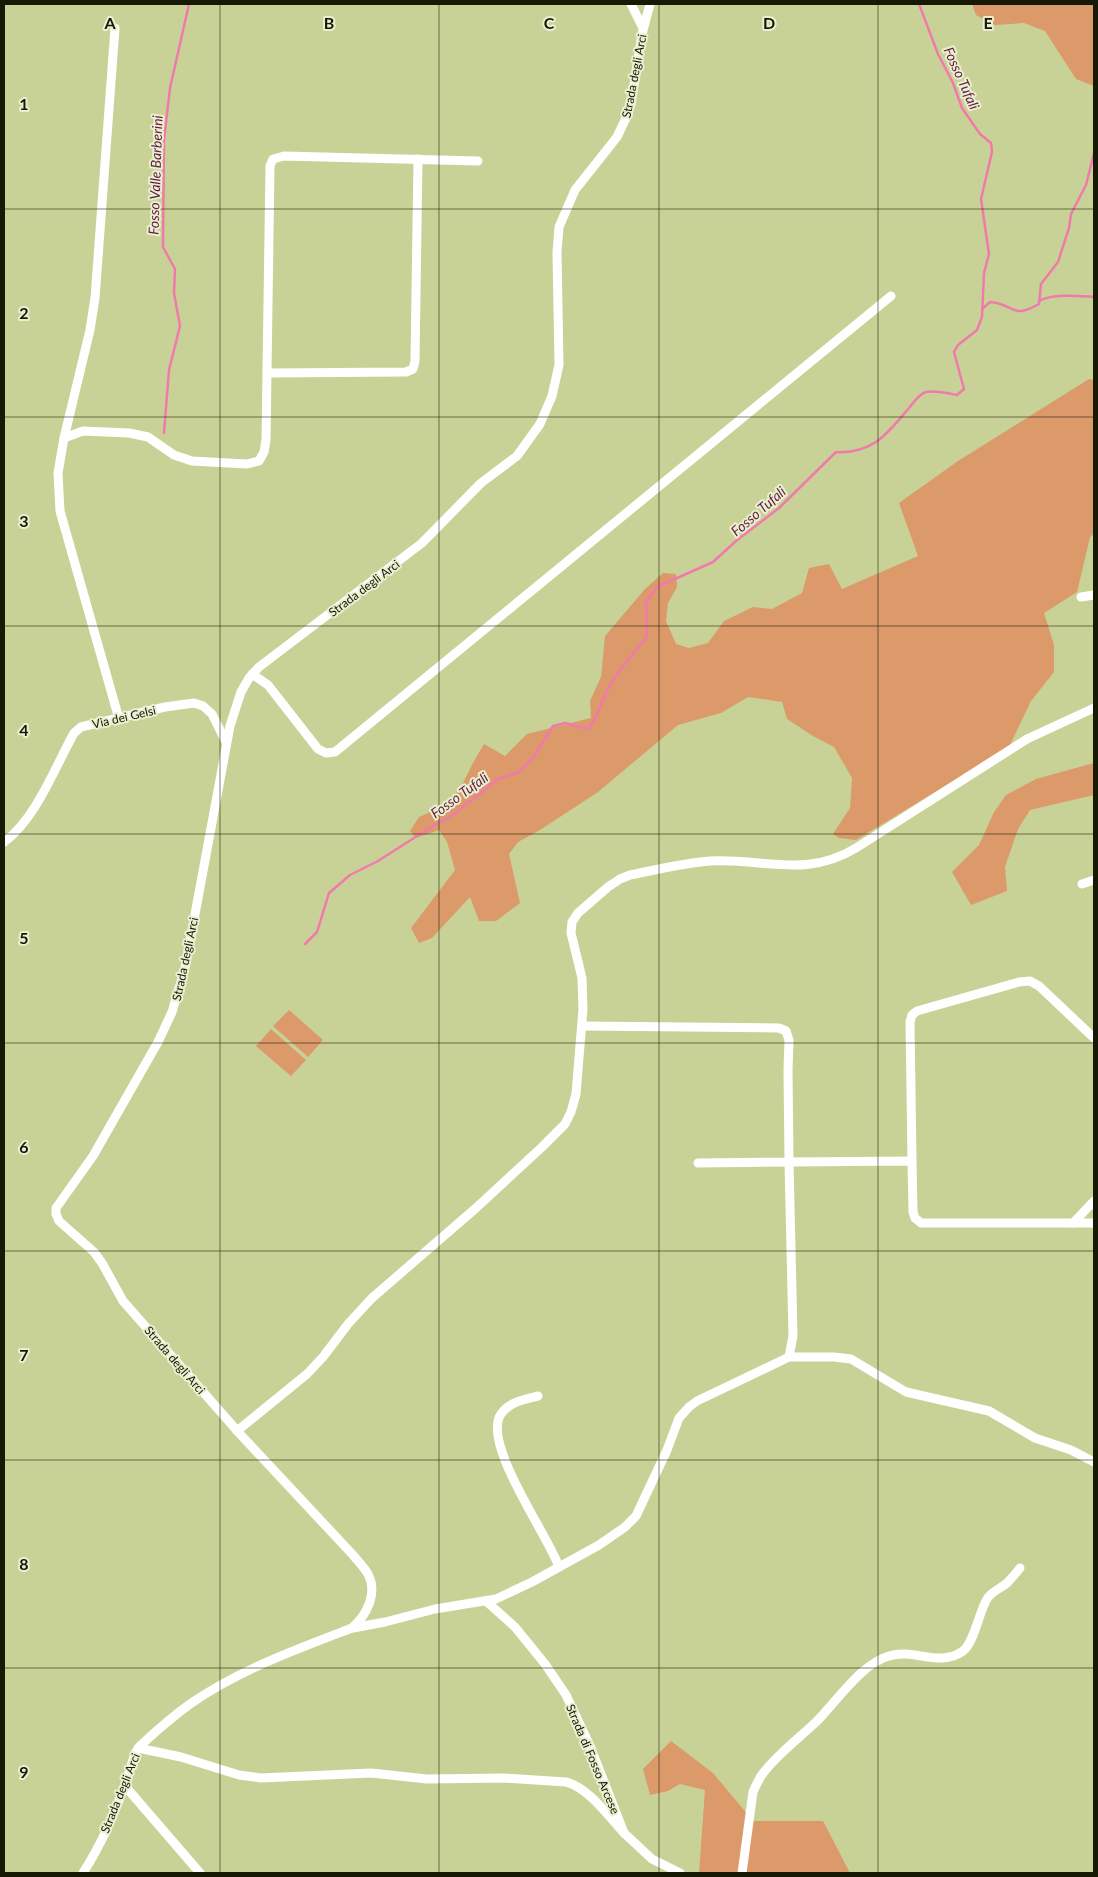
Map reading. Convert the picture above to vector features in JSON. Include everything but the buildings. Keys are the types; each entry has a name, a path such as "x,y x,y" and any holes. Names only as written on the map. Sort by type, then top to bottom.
{"street":[{"path":"631,4 643,28"},
{"name":"Strada degli Arci","path":"83,1873 125,1786 138,1748 191,1704 221,1686 276,1658 352,1628 362,1619 368,1605 371,1588 367,1574 344,1545 237,1431 123,1301 97,1255 63,1226 56,1214 57,1206 93,1156 166,1029 188,954 226,742 238,699 252,674 261,665 422,543 476,487 517,456 540,424 552,396 559,365 556,252 559,227 575,190 612,144 624,123 631,104 643,28 650,4"},
{"path":"115,28 95,298 58,473 60,511 119,719"},
{"path":"64,438 83,431 129,433 148,437 174,455 188,460 222,464 256,463 261,459 266,447 270,166 273,159 284,156 478,161"},
{"path":"267,372 406,372 413,369 415,361 418,160"},
{"path":"252,674 268,685 318,749 326,753 335,752 891,296"},
{"path":"1081,596 1094,595"},
{"name":"Via dei Gelsi","path":"4,842 18,830 29,816 76,731 83,726 173,706 197,704 212,714 226,742"},
{"path":"237,1431 307,1374 324,1357 348,1324 372,1298 470,1214 560,1129 569,1116 574,1102 582,1026 582,978 571,933 572,922 578,913 617,880 630,875 709,861 798,866 831,860 856,848 1027,739 1094,708"},
{"path":"1082,884 1094,880"},
{"path":"1094,1038 1039,986 1030,981 1019,982 917,1011 911,1017 910,1022 913,1212 915,1218 921,1223 1094,1223"},
{"path":"582,1026 779,1028 788,1033 793,1340 789,1357"},
{"path":"698,1163 912,1161"},
{"path":"1073,1223 1094,1201"},
{"path":"352,1628 441,1608 487,1602 514,1592 598,1545 633,1520 647,1496 679,1418 688,1407 702,1398 789,1357 851,1359 906,1392 989,1411 1035,1438 1071,1450 1094,1462"},
{"path":"538,1396 515,1403 506,1408 498,1419 497,1433 510,1471 551,1548 559,1567"},
{"path":"742,1873 753,1792 758,1780 767,1768 825,1713 856,1680 878,1661 898,1654 935,1659 945,1658 952,1657 964,1650 970,1644 979,1616 989,1596 1009,1581 1020,1568"},
{"name":"Strada di Fosso Arcese","path":"487,1602 515,1627 566,1695 590,1746 624,1833 652,1859 680,1873"},
{"path":"138,1748 182,1757 234,1774 261,1778 371,1773 427,1779 493,1778 566,1782 583,1790 624,1833"},
{"path":"125,1786 200,1873"}],"shaded area":[{"path":"972,4 1094,4 1094,86 1076,79 1045,31 1024,23 995,25 976,15"},
{"path":"1089,379 1094,380 1094,534 1090,537 1077,592 1044,613 1054,645 1054,672 1031,701 1009,747 856,840 839,838 833,834 850,808 852,778 834,747 787,719 782,702 748,697 721,713 678,725 598,792 518,842 509,854 520,903 496,921 479,921 470,897 432,938 419,943 411,928 455,870 447,842 439,830 416,838 410,831 419,817 447,805 460,789 484,744 505,756 527,734 591,718 590,701 601,677 605,636 645,589 663,573 676,574 677,587 668,603 666,621 676,644 689,648 708,643 724,621 753,607 772,609 802,593 809,568 829,564 842,589 918,556 899,503 958,461"},
{"path":"1094,763 1094,795 1030,810 1018,829 1005,867 1007,891 971,905 952,872 979,845 994,812 1006,795 1036,779"},
{"path":"289,1010 323,1040 308,1057 273,1026"},
{"path":"271,1029 306,1060 291,1076 256,1046"},
{"path":"671,1741 713,1773 753,1821 823,1821 850,1873 699,1873 705,1790 680,1784 668,1791 650,1795 643,1769"}],"waterway":[{"name":"Fosso Valle Barberini","path":"164,433 169,370 180,326 174,293 175,269 163,247 164,140 170,88 189,4"},
{"name":"Fosso Tufali","path":"305,944 317,932 329,893 350,875 378,861 454,814 498,779 519,772 533,758 553,726 565,723 588,729 597,715 607,691 647,637 646,602 657,587 713,562 736,541 779,508 836,452 849,452 870,446 886,434 921,395 934,391 957,395 964,389 954,352 958,345 977,330 982,317 984,273 989,254 981,199 992,152 991,143 980,134 962,108 953,83 938,54 919,4"},
{"path":"983,308 990,302 1004,305 1013,310 1023,311 1039,304 1041,284 1058,262 1069,228 1071,214 1086,185 1094,153"},
{"path":"1039,301 1059,296 1094,297"}]}
